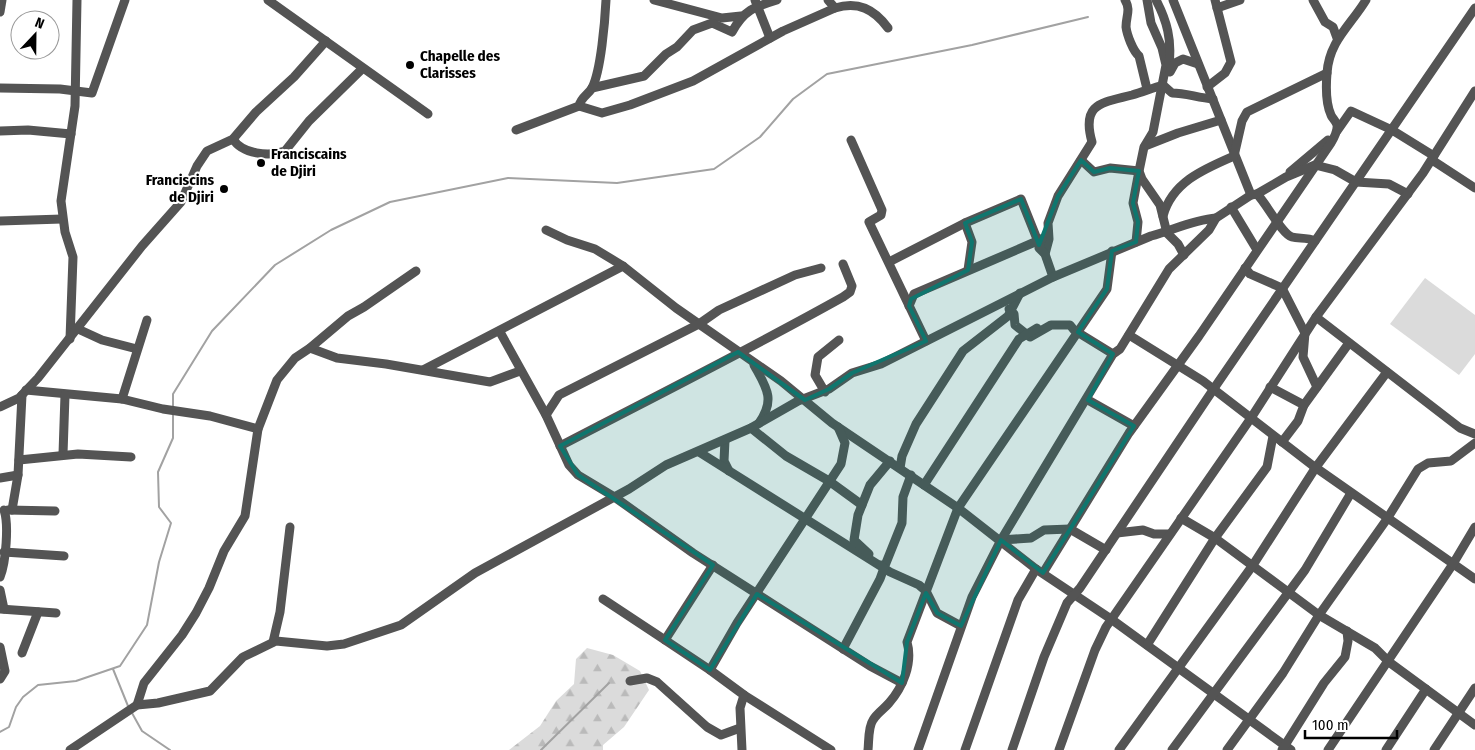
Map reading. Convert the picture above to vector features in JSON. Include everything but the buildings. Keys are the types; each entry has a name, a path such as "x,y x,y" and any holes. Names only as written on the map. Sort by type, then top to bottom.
{"street":[{"path":"0,12 2,0"},
{"path":"70,339 69,316 72,257 62,219 62,187 76,90 77,0"},
{"path":"0,88 93,92 125,0"},
{"path":"268,0 362,69 428,114"},
{"path":"579,106 580,100 592,88 600,60 606,0"},
{"path":"654,0 722,18 741,16"},
{"path":"592,88 644,76 693,30 712,23 732,32 741,16 756,3 777,0"},
{"path":"828,0 834,8"},
{"path":"1125,0 1129,7 1126,28 1141,63 1147,89"},
{"path":"1136,242 1138,222 1133,203 1144,147 1153,132 1163,82 1165,56 1151,23 1147,0"},
{"path":"1156,0 1167,24 1170,48 1170,63 1163,82"},
{"path":"1167,24 1172,0"},
{"path":"1172,0 1213,98 1234,156 1254,194 1270,208 1276,222 1290,237 1315,241"},
{"path":"1207,87 1225,73 1231,62 1216,4 1240,0"},
{"path":"1313,0 1325,22 1334,27 1337,38"},
{"path":"1280,180 1336,134 1337,125 1329,107 1327,73 1330,55 1337,38 1359,14 1366,0"},
{"path":"756,3 770,38"},
{"path":"516,130 579,106 602,113 630,105 693,80 770,38 834,8 849,4 876,12 888,28"},
{"path":"1012,750 1037,675 1073,593 1080,588 1213,389 1475,8"},
{"path":"0,407 24,393 70,339 142,246 181,202 197,166 207,151 232,139 256,112 294,78 326,41"},
{"path":"1045,254 1049,239 1048,223 1058,196 1092,142 1088,125 1092,112 1104,101 1147,89 1163,82 1175,63 1183,59 1198,64"},
{"path":"232,139 240,148 251,152 270,154 285,151 309,121 362,69"},
{"path":"1234,156 1242,121 1247,112 1327,73"},
{"path":"1163,82 1172,93 1184,93 1197,98 1213,98"},
{"path":"1059,750 1098,642 1111,619 1251,418 1316,317 1433,158 1475,91"},
{"path":"965,750 1018,600 1070,529 1134,426 1178,365 1351,112 1392,130 1475,188"},
{"path":"1144,147 1178,133 1220,120"},
{"path":"0,131 28,130 71,134"},
{"path":"851,140 882,213 869,222 926,341"},
{"path":"1163,217 1166,206 1188,178 1234,156"},
{"path":"1080,160 1094,172 1110,168 1139,171"},
{"path":"918,750 972,597 1001,540 1088,400 1114,354 1152,300 1160,282 1209,230 1216,218 1231,207 1280,180 1315,166 1335,170 1356,182 1389,184 1408,194"},
{"path":"1139,171 1142,180 1160,205 1167,233 1178,244 1184,256"},
{"path":"889,262 965,223 1021,199 1037,239 1042,239"},
{"path":"1231,207 1257,250"},
{"path":"70,750 137,705 158,703 210,691 243,657 273,642 282,640 327,646 344,644 401,625 475,573 666,465 755,426 798,401 824,392 852,373 881,364 1053,277 1136,242 1167,233 1192,222 1216,218"},
{"path":"0,221 62,219"},
{"path":"965,223 972,242 968,270"},
{"path":"546,230 567,240 595,249 623,266 805,400 838,427 958,508 1039,571 1111,619 1212,692 1286,749 1324,683 1345,657 1347,631"},
{"path":"1042,239 1039,248 1045,254 1053,277"},
{"path":"909,306 914,294 968,270 1030,246 1042,239"},
{"path":"868,750 872,721 889,703 902,683 908,666 909,649 907,642 958,508 1106,289 1112,251"},
{"path":"560,446 738,352 794,325 850,292 852,286 843,264"},
{"path":"423,370 500,332 623,266"},
{"path":"546,414 559,395 700,324 719,310 795,275 821,268"},
{"path":"1245,268 1250,274 1282,288 1305,333 1302,356 1317,387"},
{"path":"137,705 144,683 189,625 209,588 224,551 244,519 258,429 276,380 295,358 348,316 416,271"},
{"path":"900,468 902,456 916,424 963,351 1012,312 1020,293"},
{"path":"1003,301 1012,312 1015,325 1030,337 1051,325 1070,325 1078,333 1114,354"},
{"path":"1316,317 1460,428 1475,434"},
{"path":"122,399 147,320"},
{"path":"924,484 1012,350 1026,334 1037,328"},
{"path":"78,329 102,340 137,349"},
{"path":"500,332 520,371 546,414 569,465 578,475 613,496 757,594 870,666 902,683"},
{"path":"1129,335 1213,389 1350,493 1475,579"},
{"path":"824,392 815,375 818,357 839,340"},
{"path":"1282,442 1298,421 1304,405 1349,343"},
{"path":"310,348 337,358 490,382 520,371"},
{"path":"753,362 767,390 768,400 768,408 755,426"},
{"path":"1119,750 1180,669 1253,565 1316,467 1387,372"},
{"path":"1270,387 1304,405"},
{"path":"24,393 122,399 164,409 210,416 258,429"},
{"path":"0,576 3,569 8,520 5,510 18,475 24,393"},
{"path":"63,454 65,395"},
{"path":"1088,400 1134,426"},
{"path":"755,426 786,456 829,481 862,505"},
{"path":"710,670 804,519 841,464 845,443 838,427"},
{"path":"1146,645 1215,538 1267,467 1273,436"},
{"path":"725,440 724,461 729,471"},
{"path":"844,449 860,442"},
{"path":"1227,750 1283,673 1319,615 1387,519 1421,466 1451,461 1475,442"},
{"path":"699,452 884,568 918,585 926,591 937,613 961,626"},
{"path":"19,460 63,454 131,457"},
{"path":"884,568 854,540 862,505 873,479 890,461"},
{"path":"0,478 18,475"},
{"path":"843,648 884,568 902,523 903,496 911,476"},
{"path":"1172,750 1212,692 1305,570 1350,493"},
{"path":"5,510 55,511"},
{"path":"1181,518 1215,538 1319,615 1375,648 1389,662 1474,724"},
{"path":"273,642 280,612 290,527"},
{"path":"1328,750 1389,662 1475,527"},
{"path":"1001,540 1031,538 1044,530 1070,529 1106,550"},
{"path":"1117,533 1142,530 1154,534 1170,534"},
{"path":"4,552 64,556"},
{"path":"665,640 713,565"},
{"path":"0,590 2,609 56,613"},
{"path":"603,599 710,670 744,695 830,750"},
{"path":"22,653 38,612"},
{"path":"0,647 5,671 0,679"},
{"path":"630,681 647,678 657,682 707,726 721,735 740,728"},
{"path":"1434,750 1475,688"},
{"path":"1386,750 1426,689"},
{"path":"742,750 740,708 744,695"}],"highlighted area":[{"path":"1081,160 1094,172 1110,168 1139,171 1133,203 1138,222 1136,242 1112,251 1107,289 1078,332 1113,354 1088,400 1134,426 1043,573 1001,540 961,626 937,613 926,593 907,642 902,683 757,594 710,670 665,640 713,565 578,475 560,446 738,352 805,400 829,389 852,373 926,341 909,306 911,299 968,270 972,242 965,223 1021,199 1039,245 1058,196"}],"green space":[{"path":"1425,278 1475,315 1475,354 1459,375 1390,324"},
{"path":"587,648 613,655 640,671 649,690 624,727 603,745 603,750 509,750 540,726 556,701 574,684 576,659"}],"waterway":[{"path":"173,407 173,394 212,331 275,265 331,230 390,202 508,178 617,183 714,169 760,137 793,99 827,74 972,45 1088,17"},
{"path":"0,732 9,727 16,707 23,697 38,685 76,681 120,666 147,625 159,562 171,523 159,507 158,472 173,438 173,414"},
{"path":"113,669 128,706"},
{"path":"541,750 609,683"},
{"path":"132,713 142,731 170,750"}],"place":[{"name":"Chapelle des Clarisses","path":"410,65"},
{"name":"Franciscains de Djiri","path":"261,163"},
{"name":"Franciscins de Djiri","path":"224,189"}]}
